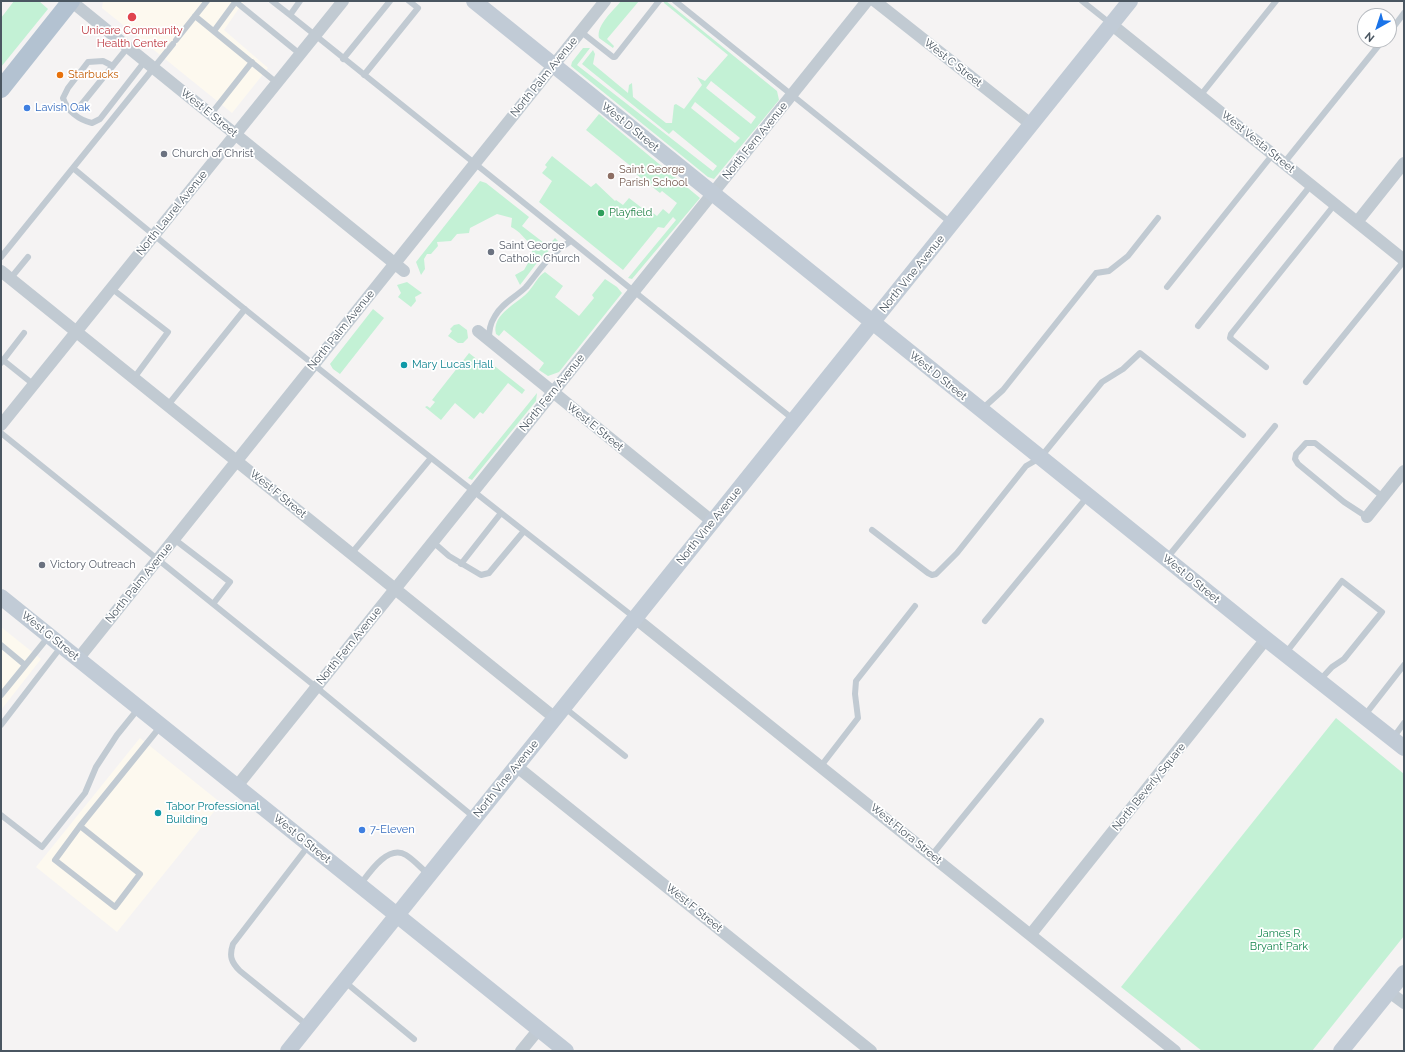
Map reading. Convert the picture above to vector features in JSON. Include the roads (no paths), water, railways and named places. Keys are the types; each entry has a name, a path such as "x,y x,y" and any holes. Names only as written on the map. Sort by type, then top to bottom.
{"main road":[{"path":"1,89 71,1"}],"street":[{"name":"West E Street","path":"71,1 404,271"},
{"name":"North Laurel Avenue","path":"1,425 343,1"},
{"name":"West D Street","path":"474,1 1040,458 1398,743"},
{"name":"North Palm Avenue","path":"78,659 604,1"},
{"name":"North Fern Avenue","path":"237,786 867,1"},
{"name":"West C Street","path":"875,1 1032,125"},
{"name":"North Vine Avenue","path":"288,1051 1130,1"},
{"name":"West Vesta Street","path":"1111,24 1404,260"},
{"path":"1357,222 1404,163"},
{"name":"West F Street","path":"6,275 237,460 394,589 559,712"},
{"name":"West E Street","path":"478,331 713,522"},
{"path":"1367,517 1404,471"},
{"name":"West G Street","path":"1,597 566,1051"},
{"name":"West Flora Street","path":"636,618 1175,1051"},
{"name":"North Beverly Square","path":"1031,934 1266,639"},
{"name":"West F Street","path":"516,766 871,1051"},
{"path":"1341,1051 1404,973"},
{"path":"1389,992 1404,1003"},
{"path":"521,1051 539,1029"}],"lane":[{"path":"113,66 103,61 88,62 68,88 63,98 65,106 84,120 92,123 100,118 149,65 174,42 207,1"},
{"path":"272,1 475,163 633,292 795,420"},
{"path":"290,15 300,1"},
{"path":"343,58 390,1"},
{"path":"364,75 418,8 409,1"},
{"path":"580,32 612,57 615,57 660,1"},
{"path":"675,1 952,224"},
{"path":"1082,1 1111,24"},
{"path":"1200,96 1276,1"},
{"path":"214,31 236,2 300,54"},
{"path":"1397,22 1404,13"},
{"path":"195,16 277,83"},
{"path":"81,105 128,47"},
{"path":"1284,163 1377,48"},
{"path":"211,114 252,62"},
{"path":"1,257 73,168 149,65"},
{"path":"1167,287 1273,154"},
{"path":"73,168 245,309 473,492 636,618"},
{"path":"1198,326 1311,185"},
{"path":"1266,367 1230,338 1231,334 1335,204"},
{"path":"981,410 1003,390 1096,273 1109,270 1128,256 1158,218"},
{"path":"489,340 489,329 499,310 525,287 539,268 553,254 571,241"},
{"path":"6,275 28,257"},
{"path":"1306,382 1404,260"},
{"path":"111,288 168,332 134,378"},
{"path":"168,406 245,309"},
{"path":"24,333 2,361 34,384"},
{"path":"872,530 928,573 932,575 936,574 957,553 1026,466 1040,458 1102,382 1123,369 1140,353 1243,435"},
{"path":"1166,559 1275,426"},
{"path":"1,433 316,687 475,818"},
{"path":"1367,517 1344,502 1298,464 1295,459 1296,454 1306,443 1315,443 1383,497"},
{"path":"351,554 431,458"},
{"path":"985,621 1088,496"},
{"path":"461,564 501,513"},
{"path":"433,542 461,564 481,575 489,573 524,531"},
{"path":"174,539 230,582 213,604"},
{"path":"1285,654 1342,581 1382,612 1344,659 1332,667 1319,681"},
{"path":"821,766 858,718 855,694 856,681 915,606"},
{"path":"1,695 49,635"},
{"path":"1,645 25,665"},
{"path":"1,725 62,646"},
{"path":"1364,717 1404,665"},
{"path":"1,815 42,847 85,793 96,767 117,734 139,707"},
{"path":"559,712 625,756"},
{"path":"932,855 1041,721"},
{"path":"1398,743 1404,723"},
{"path":"80,826 140,874 115,908 55,860 80,826 161,725"},
{"path":"308,1026 240,971 235,966 230,953 233,944 310,844"},
{"path":"360,885 376,864 388,856 398,853 406,855 429,875"},
{"path":"344,981 414,1039"}],"place":[{"name":"Unicare Community Health Center","path":"132,17"},
{"name":"Starbucks","path":"60,75"},
{"name":"Lavish Oak","path":"27,108"},
{"name":"Church of Christ","path":"164,154"},
{"name":"Saint George Parish School","path":"611,176"},
{"name":"Playfield","path":"601,213"},
{"name":"Saint George Catholic Church","path":"491,252"},
{"name":"Mary Lucas Hall","path":"404,365"},
{"name":"Victory Outreach","path":"42,565"},
{"name":"Tabor Professional Building","path":"158,813"},
{"name":"7-Eleven","path":"362,830"}],"park label":[{"name":"James R Bryant Park","path":"1279,940"}]}
